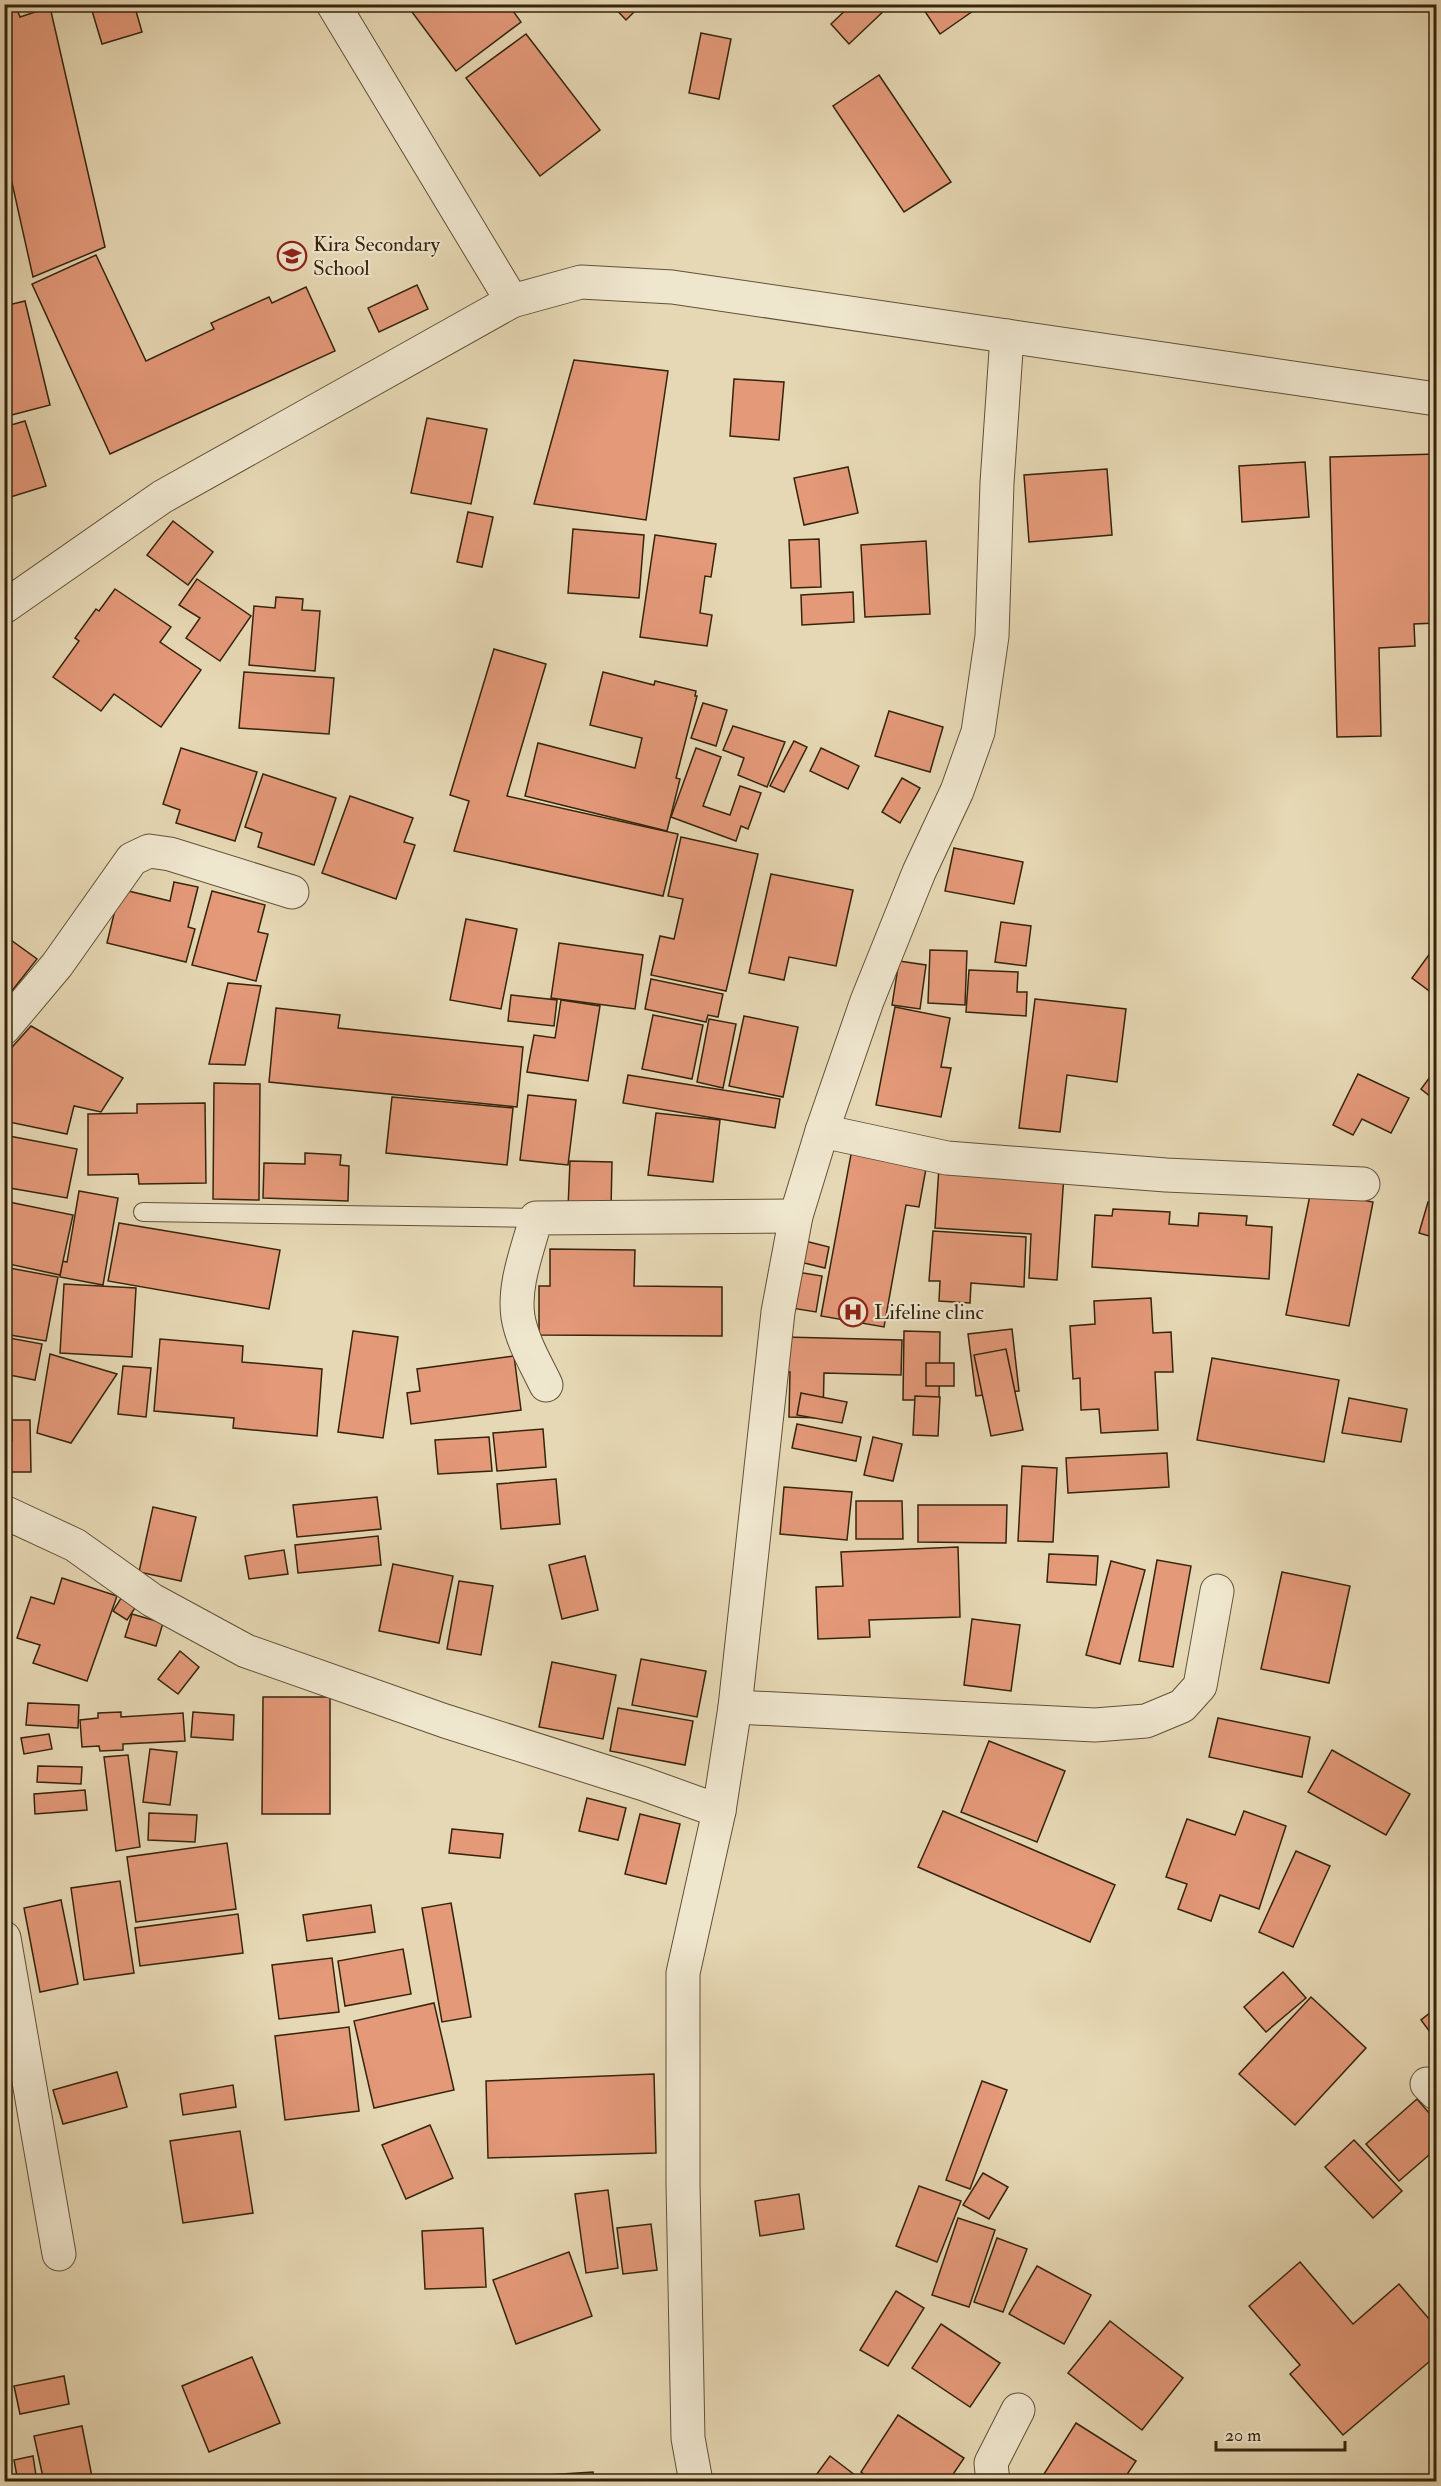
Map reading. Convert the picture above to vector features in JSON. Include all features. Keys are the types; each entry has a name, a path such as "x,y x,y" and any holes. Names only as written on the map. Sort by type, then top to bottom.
{"street":[{"path":"333,4 512,300"},
{"path":"4,608 162,497 512,300 581,282 672,287 1437,399"},
{"path":"696,2481 688,2427 682,2173 683,1973 719,1811 735,1707 778,1312 796,1216 822,1131 867,1001 919,872 957,791 978,732 992,636 997,483 1006,336"},
{"path":"4,1028 57,964 132,859 149,851 170,854 292,892"},
{"path":"822,1131 947,1158 1166,1175 1363,1184"},
{"path":"546,1385 518,1317 517,1294 536,1218 796,1216"},
{"path":"4,1512 75,1545 152,1600 246,1651 445,1721 719,1811"},
{"path":"735,1707 1095,1725 1146,1722 1182,1706 1200,1686 1217,1591"},
{"path":"4,1938 59,2254"},
{"path":"993,2481 991,2463 1018,2410"}],"lane":[{"path":"143,1212 536,1218"}],"building":[{"path":"15,4 20,17 50,7 105,247 33,277 4,147 4,8"},
{"path":"90,4 134,4 142,32 102,44"},
{"path":"406,4 508,4 521,22 456,71"},
{"path":"611,4 642,4 626,20"},
{"path":"852,4 887,4 889,6 849,44 831,24"},
{"path":"920,4 983,4 940,34"},
{"path":"701,33 731,39 719,99 689,93"},
{"path":"526,34 600,130 540,176 466,78"},
{"path":"879,75 951,182 904,212 833,106"},
{"path":"96,255 146,361 214,329 211,323 269,297 272,303 306,287 335,351 110,454 32,284"},
{"path":"417,285 428,309 379,332 368,308"},
{"path":"25,301 50,405 4,417 4,306"},
{"path":"574,360 668,371 646,520 534,504"},
{"path":"734,379 784,382 779,440 730,436"},
{"path":"427,418 487,429 471,504 411,493"},
{"path":"25,421 46,486 4,499 4,427"},
{"path":"1436,454 1436,623 1414,624 1415,646 1379,648 1381,736 1337,737 1330,457"},
{"path":"1305,462 1309,517 1242,522 1239,466"},
{"path":"848,467 858,513 804,525 794,478"},
{"path":"1107,469 1112,535 1029,542 1024,475"},
{"path":"468,512 493,517 482,567 457,562"},
{"path":"173,521 213,552 188,585 147,555"},
{"path":"573,529 644,535 639,598 568,593"},
{"path":"655,535 716,544 711,577 705,576 700,613 712,615 707,646 640,637"},
{"path":"819,539 821,587 791,588 789,540"},
{"path":"926,541 930,614 865,617 861,545"},
{"path":"197,579 251,616 220,661 186,638 200,618 179,605"},
{"path":"115,589 171,627 160,642 201,670 161,727 114,694 101,711 53,677 79,641 75,638 96,609 99,611"},
{"path":"853,592 854,622 802,625 801,595"},
{"path":"276,597 303,599 302,610 320,611 315,671 249,665 254,606 275,608"},
{"path":"494,649 546,664 507,796 678,834 663,896 454,851 469,801 450,795"},
{"path":"244,672 334,678 329,734 239,728"},
{"path":"603,672 654,685 655,681 696,691 695,696 697,696 676,778 680,779 667,831 525,796 538,743 635,768 642,738 590,725"},
{"path":"703,703 727,710 716,746 691,738"},
{"path":"889,711 943,727 930,772 875,756"},
{"path":"733,726 785,742 767,787 738,775 744,758 723,750"},
{"path":"794,741 807,747 784,792 770,786"},
{"path":"181,748 257,772 235,841 176,823 180,810 163,804"},
{"path":"696,748 721,757 703,806 730,815 740,786 761,793 748,829 741,826 736,841 671,817"},
{"path":"821,748 859,766 848,789 810,771"},
{"path":"263,774 336,798 314,865 258,847 262,833 245,827"},
{"path":"902,778 920,788 900,823 882,812"},
{"path":"350,796 413,818 404,842 415,845 396,899 322,873"},
{"path":"681,837 758,854 726,991 651,975 660,936 674,939 683,899 668,896"},
{"path":"954,848 1023,862 1014,904 945,891"},
{"path":"771,874 853,890 836,966 789,957 784,980 749,973"},
{"path":"174,882 198,887 188,927 195,929 186,962 107,943 120,889 170,901"},
{"path":"212,891 265,905 258,932 268,934 256,981 192,965"},
{"path":"466,919 517,929 501,1009 450,1000"},
{"path":"1001,922 1031,926 1026,966 995,962"},
{"path":"4,935 37,959 4,1001"},
{"path":"559,943 643,955 635,1009 551,998"},
{"path":"1436,945 1436,996 1412,978"},
{"path":"930,950 967,951 965,1005 928,1003"},
{"path":"899,961 926,965 920,1009 892,1005"},
{"path":"969,970 1018,972 1017,992 1027,992 1026,1016 966,1012"},
{"path":"651,979 723,994 718,1017 708,1015 706,1022 645,1009"},
{"path":"228,983 261,986 245,1065 209,1064"},
{"path":"511,995 557,1000 554,1026 508,1021"},
{"path":"1035,999 1126,1009 1117,1082 1067,1075 1060,1132 1019,1128"},
{"path":"561,1000 600,1006 588,1081 527,1072 534,1035 555,1038"},
{"path":"895,1007 950,1018 941,1067 951,1068 941,1117 876,1105"},
{"path":"276,1008 340,1015 338,1028 523,1047 517,1107 269,1082"},
{"path":"653,1015 703,1025 692,1079 642,1069"},
{"path":"744,1016 798,1027 783,1097 729,1086"},
{"path":"709,1019 736,1024 723,1088 697,1082"},
{"path":"31,1026 123,1078 101,1112 74,1106 67,1134 4,1121 5,1055"},
{"path":"1436,1069 1436,1101 1421,1089"},
{"path":"1358,1074 1409,1098 1391,1133 1362,1119 1353,1135 1333,1125"},
{"path":"628,1075 780,1099 775,1128 623,1103"},
{"path":"214,1083 260,1084 259,1200 213,1199"},
{"path":"528,1095 576,1100 568,1165 520,1160"},
{"path":"392,1097 513,1108 507,1165 386,1153"},
{"path":"205,1103 206,1183 139,1184 138,1174 88,1175 88,1114 137,1113 137,1104"},
{"path":"656,1113 720,1120 713,1182 648,1175"},
{"path":"4,1135 77,1149 67,1198 4,1187"},
{"path":"852,1149 927,1163 919,1207 906,1205 884,1327 821,1316"},
{"path":"305,1153 341,1155 340,1165 349,1166 348,1201 263,1198 264,1163 305,1164"},
{"path":"570,1161 612,1162 611,1209 568,1208"},
{"path":"939,1167 1064,1174 1057,1280 1029,1278 1031,1234 935,1228"},
{"path":"1311,1190 1373,1202 1349,1326 1286,1315"},
{"path":"79,1191 118,1198 103,1285 60,1277 62,1261 67,1262"},
{"path":"1436,1200 1436,1238 1419,1233 1428,1202 1435,1205"},
{"path":"4,1201 73,1215 60,1275 4,1263"},
{"path":"1113,1209 1170,1212 1169,1224 1198,1226 1199,1213 1247,1216 1246,1225 1272,1227 1269,1279 1092,1267 1095,1215 1112,1216"},
{"path":"119,1223 280,1250 269,1309 108,1281"},
{"path":"933,1231 1026,1237 1024,1287 971,1283 970,1303 939,1301 940,1281 929,1281"},
{"path":"805,1241 829,1247 825,1268 800,1262"},
{"path":"550,1249 635,1250 634,1286 722,1287 722,1336 539,1335 539,1286 550,1286"},
{"path":"4,1267 58,1277 46,1341 4,1334"},
{"path":"791,1271 822,1276 816,1312 785,1307"},
{"path":"64,1284 136,1288 132,1357 60,1353"},
{"path":"1151,1298 1153,1333 1171,1332 1173,1372 1155,1372 1158,1430 1101,1433 1099,1409 1081,1410 1080,1378 1073,1379 1070,1326 1095,1324 1094,1301"},
{"path":"1012,1329 1019,1391 976,1396 968,1334"},
{"path":"353,1331 398,1337 383,1438 338,1432"},
{"path":"904,1331 940,1332 939,1400 903,1400"},
{"path":"4,1337 42,1344 35,1380 4,1374"},
{"path":"785,1337 902,1340 901,1375 824,1373 823,1418 789,1417 790,1372 784,1372"},
{"path":"160,1339 243,1346 242,1362 322,1369 317,1436 233,1428 234,1418 154,1411"},
{"path":"1006,1349 1023,1430 991,1436 974,1355"},
{"path":"50,1354 117,1374 71,1443 37,1433"},
{"path":"514,1356 521,1410 411,1424 407,1393 420,1391 417,1369"},
{"path":"1212,1358 1339,1380 1324,1462 1197,1440"},
{"path":"926,1363 954,1363 954,1386 926,1386"},
{"path":"123,1366 151,1368 146,1417 118,1414"},
{"path":"801,1393 847,1402 842,1423 797,1415"},
{"path":"915,1396 940,1397 938,1436 913,1435"},
{"path":"1349,1398 1407,1409 1401,1442 1342,1433"},
{"path":"12,1420 30,1420 31,1472 4,1472 4,1441 12,1441"},
{"path":"797,1424 861,1437 856,1461 792,1448"},
{"path":"543,1429 546,1467 497,1471 493,1433"},
{"path":"489,1437 492,1471 438,1474 435,1440"},
{"path":"873,1437 902,1444 893,1481 864,1475"},
{"path":"1167,1453 1169,1487 1068,1493 1066,1458"},
{"path":"1022,1466 1057,1468 1053,1542 1018,1541"},
{"path":"556,1479 560,1524 501,1529 497,1484"},
{"path":"784,1487 852,1492 847,1540 780,1534"},
{"path":"377,1497 381,1529 297,1537 293,1505"},
{"path":"856,1501 902,1501 903,1539 856,1539"},
{"path":"918,1505 1007,1505 1006,1543 918,1542"},
{"path":"153,1507 196,1517 181,1581 139,1572"},
{"path":"378,1536 381,1565 298,1573 295,1545"},
{"path":"958,1547 960,1617 869,1620 870,1637 818,1639 816,1587 843,1586 841,1552"},
{"path":"284,1550 288,1574 249,1579 245,1556"},
{"path":"1049,1554 1098,1556 1096,1585 1047,1582"},
{"path":"585,1556 598,1610 562,1619 549,1565"},
{"path":"1157,1560 1191,1566 1173,1667 1139,1661"},
{"path":"1111,1561 1145,1570 1120,1664 1086,1655"},
{"path":"393,1564 453,1576 439,1643 379,1631"},
{"path":"1282,1572 1350,1586 1329,1683 1261,1669"},
{"path":"62,1578 117,1596 87,1681 33,1663 40,1645 17,1638 31,1597 54,1604"},
{"path":"459,1581 493,1586 481,1655 447,1649"},
{"path":"123,1595 137,1605 127,1620 113,1611"},
{"path":"132,1614 163,1623 156,1646 125,1637"},
{"path":"972,1619 1020,1625 1011,1691 964,1685"},
{"path":"180,1651 199,1667 178,1694 158,1679"},
{"path":"641,1659 706,1671 697,1717 632,1705"},
{"path":"552,1662 616,1675 603,1739 539,1727"},
{"path":"263,1697 330,1697 330,1814 262,1814"},
{"path":"28,1703 79,1705 78,1728 26,1725"},
{"path":"618,1708 693,1721 685,1765 610,1751"},
{"path":"121,1712 121,1717 183,1713 185,1741 123,1744 123,1750 100,1751 99,1746 82,1747 80,1720 98,1718 98,1713"},
{"path":"193,1712 234,1715 233,1740 191,1737"},
{"path":"1218,1718 1310,1737 1302,1777 1209,1757"},
{"path":"49,1734 52,1749 24,1754 21,1738"},
{"path":"989,1741 1065,1771 1037,1842 961,1812"},
{"path":"150,1749 177,1752 170,1805 143,1802"},
{"path":"1332,1750 1410,1794 1386,1835 1308,1792"},
{"path":"128,1755 140,1847 116,1851 104,1757"},
{"path":"38,1766 82,1767 81,1784 37,1782"},
{"path":"85,1790 87,1810 35,1814 34,1794"},
{"path":"587,1798 626,1808 618,1840 579,1831"},
{"path":"943,1811 1115,1885 1090,1942 918,1867"},
{"path":"1244,1811 1286,1826 1259,1909 1220,1895 1211,1921 1178,1909 1187,1884 1166,1877 1187,1819 1235,1835"},
{"path":"149,1813 197,1815 195,1842 148,1840"},
{"path":"640,1814 680,1824 666,1884 625,1874"},
{"path":"452,1829 503,1834 500,1858 449,1853"},
{"path":"227,1843 236,1909 136,1922 127,1857"},
{"path":"1296,1851 1330,1866 1293,1947 1259,1932"},
{"path":"120,1881 134,1973 84,1980 71,1888"},
{"path":"61,1900 78,1984 40,1992 24,1908"},
{"path":"451,1903 471,2017 442,2022 422,1908"},
{"path":"371,1905 375,1932 307,1941 303,1915"},
{"path":"238,1914 243,1953 140,1966 135,1928"},
{"path":"403,1949 411,1994 345,2006 338,1961"},
{"path":"332,1958 339,2012 279,2019 272,1965"},
{"path":"1283,1972 1306,1998 1266,2032 1244,2007"},
{"path":"1311,1997 1366,2048 1295,2125 1239,2074"},
{"path":"434,2003 454,2090 374,2108 354,2021"},
{"path":"1436,2008 1436,2040 1421,2020"},
{"path":"349,2027 359,2111 285,2120 275,2036"},
{"path":"117,2072 127,2107 63,2124 53,2090"},
{"path":"654,2074 656,2153 488,2158 486,2081"},
{"path":"982,2081 1007,2090 970,2189 946,2180"},
{"path":"233,2085 236,2107 183,2115 180,2094"},
{"path":"1417,2099 1436,2121 1436,2149 1399,2181 1366,2144"},
{"path":"430,2125 453,2178 406,2199 382,2145"},
{"path":"240,2131 253,2213 183,2223 170,2141"},
{"path":"1354,2140 1402,2191 1373,2218 1325,2167"},
{"path":"983,2173 1008,2187 989,2219 963,2205"},
{"path":"919,2186 961,2201 937,2262 896,2246"},
{"path":"608,2190 618,2268 586,2273 575,2194"},
{"path":"799,2194 804,2229 760,2236 755,2201"},
{"path":"958,2218 995,2230 969,2307 932,2295"},
{"path":"651,2224 657,2270 623,2274 617,2228"},
{"path":"483,2228 486,2287 425,2289 422,2231"},
{"path":"997,2238 1027,2249 1003,2312 974,2302"},
{"path":"569,2252 592,2316 516,2344 493,2280"},
{"path":"1300,2262 1353,2324 1399,2284 1436,2327 1436,2356 1343,2435 1290,2374 1300,2365 1249,2306"},
{"path":"1037,2266 1091,2295 1064,2344 1009,2314"},
{"path":"896,2291 924,2308 888,2366 860,2350"},
{"path":"1110,2321 1183,2378 1142,2430 1068,2373"},
{"path":"941,2324 1000,2363 970,2407 912,2368"},
{"path":"252,2357 280,2423 209,2452 182,2386"},
{"path":"64,2376 69,2404 20,2414 14,2386"},
{"path":"898,2415 964,2458 948,2482 875,2482 861,2472"},
{"path":"1076,2423 1136,2461 1122,2482 1039,2482"},
{"path":"82,2426 93,2482 44,2482 34,2436"},
{"path":"33,2456 37,2482 18,2482 14,2460"},
{"path":"830,2456 864,2482 811,2482"},
{"path":"593,2472 594,2482 494,2482 494,2478"}],"place":[{"name":"Kira Secondary School","path":"292,256"},
{"name":"Lifeline clinc","path":"853,1312"}]}
